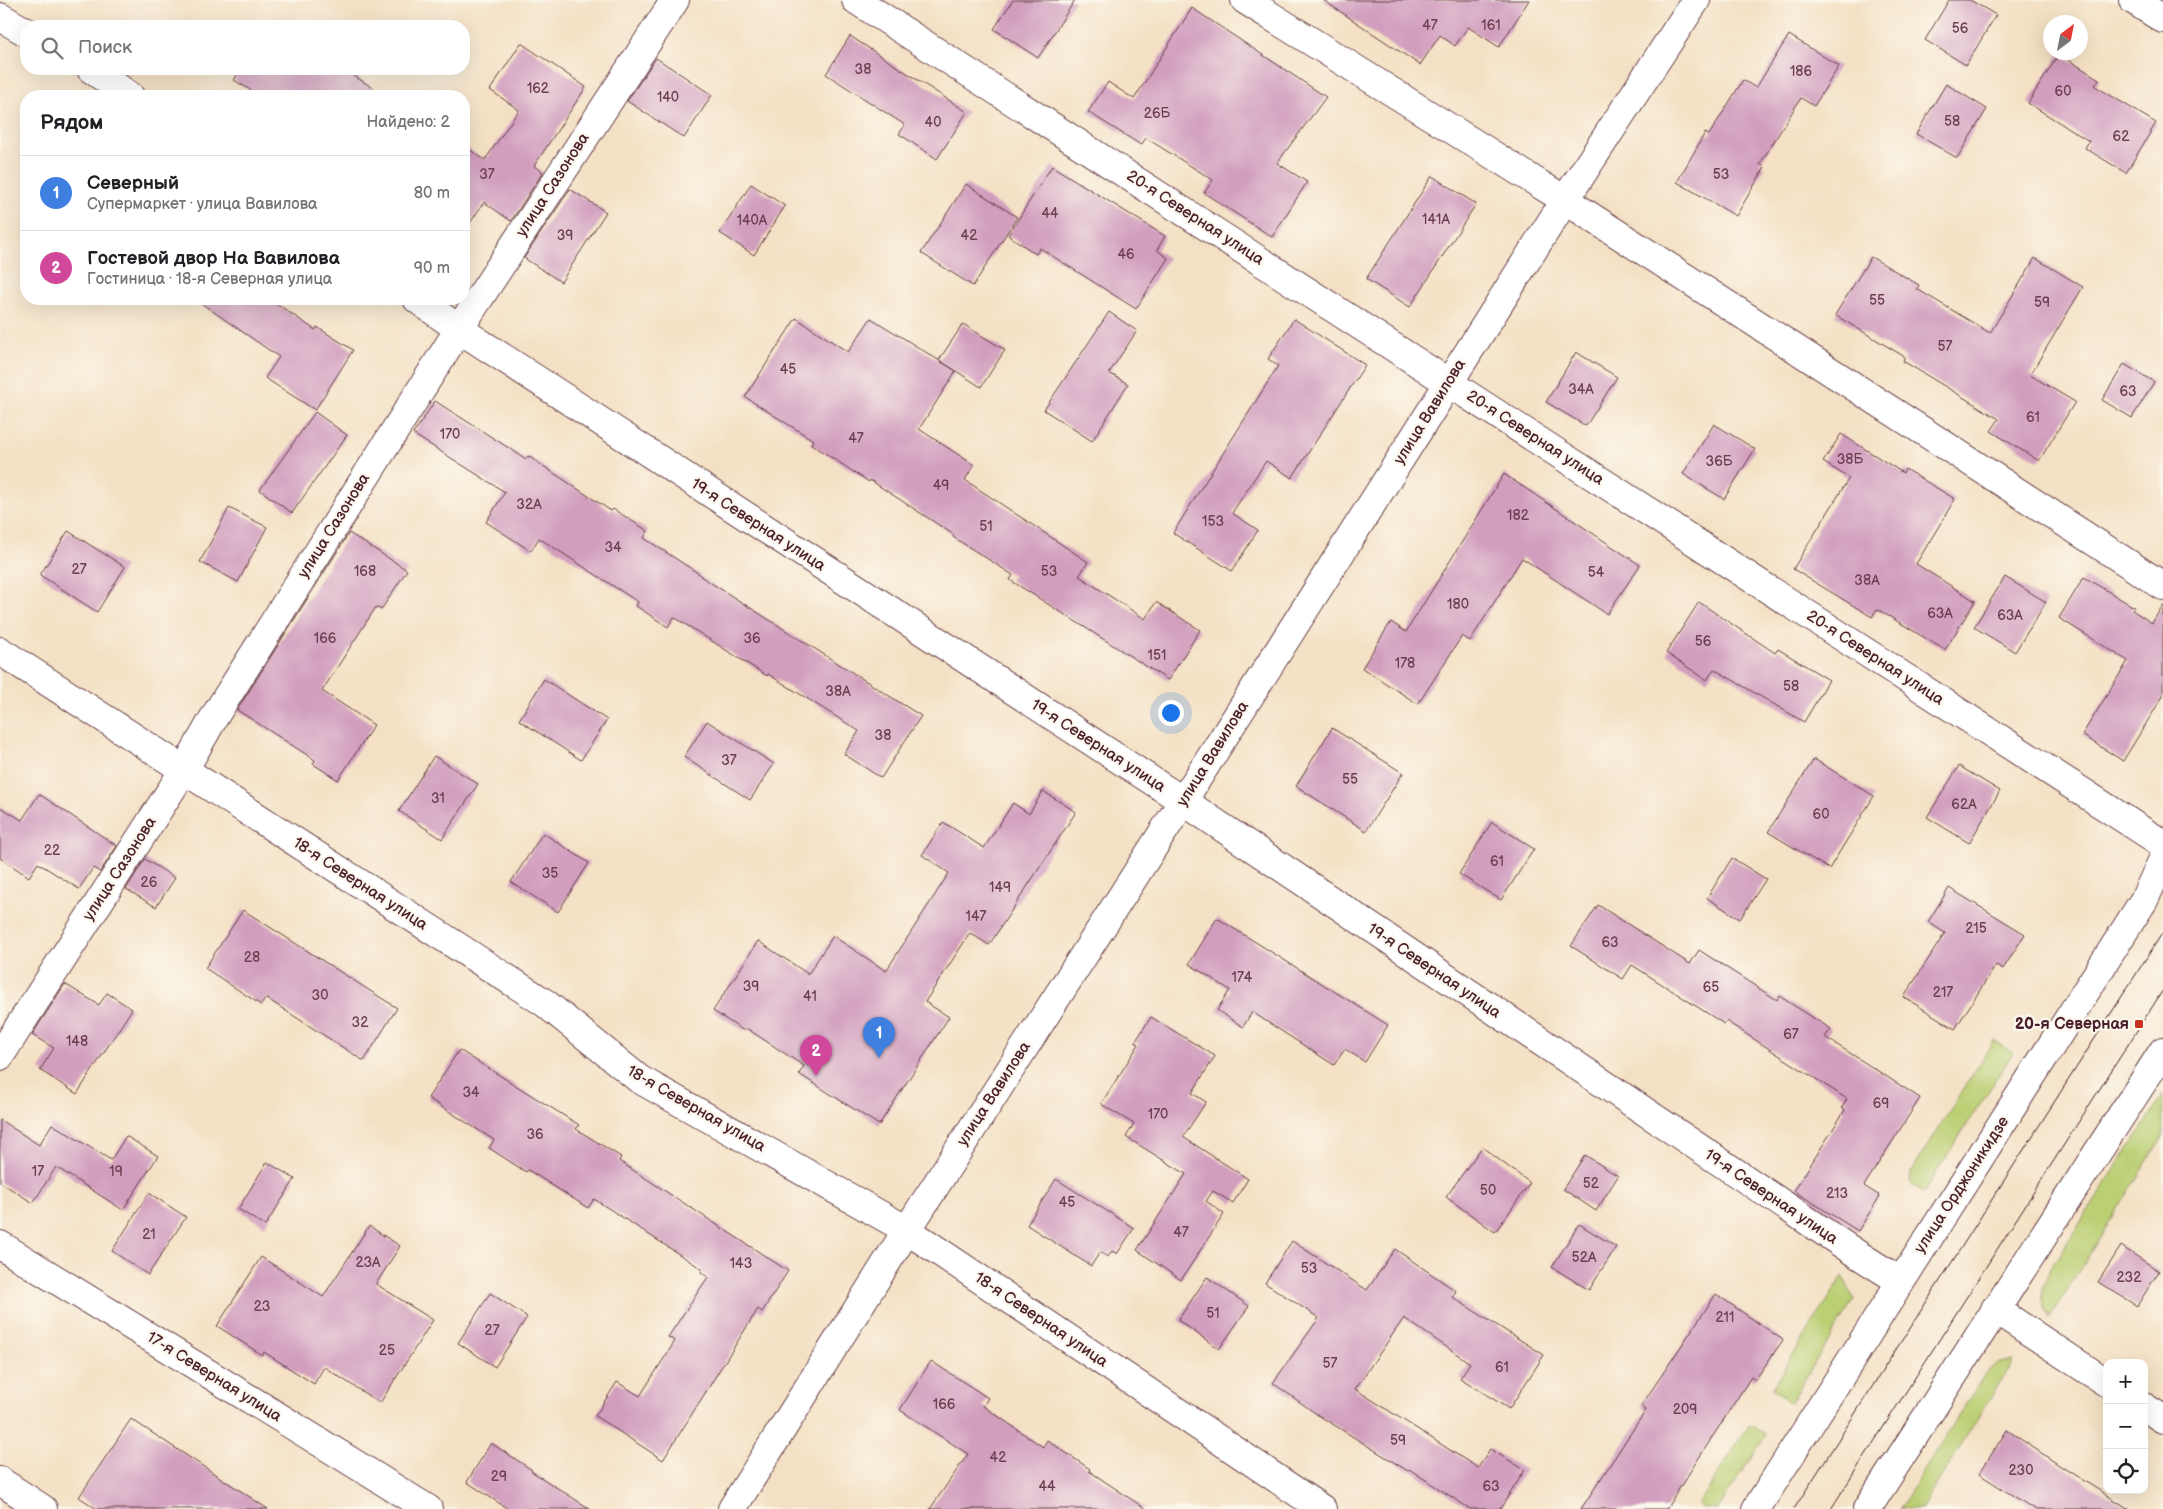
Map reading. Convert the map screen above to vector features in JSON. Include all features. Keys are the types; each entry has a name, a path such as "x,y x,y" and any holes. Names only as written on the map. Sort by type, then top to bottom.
{"street":[{"name":"улица Сазонова","path":"0,1056 184,770 216,714 459,329 675,0"},
{"name":"20-я Северная улица","path":"856,0 2163,844"},
{"path":"1245,0 1564,200 2163,586"},
{"name":"улица Вавилова","path":"732,1509 907,1230 1183,801 1564,200 1696,0"},
{"path":"2133,0 2163,19"},
{"path":"0,17 20,29"},
{"path":"100,75 121,90"},
{"name":"19-я Северная улица","path":"425,305 1183,801 1846,1247 1900,1281"},
{"name":"18-я Северная улица","path":"0,651 545,1003 639,1079 907,1230 1322,1509"},
{"name":"улица Орджоникидзе","path":"1756,1509 2144,900 2163,859"},
{"path":"1867,1509 2163,1051"},
{"name":"17-я Северная улица","path":"0,1245 428,1509"},
{"path":"1995,1309 2103,1380"},
{"path":"2148,1410 2163,1419"},
{"path":"0,1482 43,1509"}],"green space":[{"path":"1994,1041 2013,1053 1923,1193 1910,1182 1911,1172"},
{"path":"2163,1095 2163,1136 2049,1319 2044,1304 2043,1292 2045,1280 2052,1266"},
{"path":"1843,1276 1854,1299 1790,1403 1772,1388"},
{"path":"2014,1360 1921,1509 1899,1509 1985,1374 1998,1362"},
{"path":"1749,1425 1766,1434 1718,1509 1703,1509 1698,1505"}],"building":[{"path":"1013,0 1075,0 1038,58 994,29"},
{"path":"1323,0 1529,0 1499,47 1468,27 1455,46 1440,35 1420,65"},
{"path":"1949,0 1970,0 1996,15 1966,65 1925,40"},
{"path":"1192,8 1326,97 1277,163 1307,182 1272,237 1204,193 1213,180 1146,138 1141,145 1088,112 1108,82 1134,99"},
{"path":"1789,35 1839,66 1814,106 1801,98 1760,164 1765,167 1736,216 1677,182 1705,133 1709,135 1743,80 1756,88"},
{"path":"850,36 967,112 937,159 899,134 905,125 826,74"},
{"path":"521,43 586,87 534,166 543,172 511,221 484,202 470,223 470,150 485,160 519,110 490,90"},
{"path":"656,58 712,95 684,138 627,101"},
{"path":"2055,60 2069,60 2099,79 2095,86 2156,123 2126,173 2085,148 2089,141 2028,103"},
{"path":"237,75 353,75 376,90 250,90 234,80"},
{"path":"1946,84 1987,109 1957,158 1916,134"},
{"path":"1052,166 1165,236 1157,250 1168,258 1136,309 1040,248 1036,254 1008,235"},
{"path":"1432,176 1476,204 1410,307 1366,279"},
{"path":"751,184 785,206 754,255 720,233"},
{"path":"966,184 1017,217 973,286 921,253"},
{"path":"570,189 606,212 561,282 524,258"},
{"path":"1871,257 1919,285 1917,289 1990,333 2035,258 2083,287 2030,375 2075,402 2039,461 1991,431 1999,419 1903,361 1905,357 1835,315"},
{"path":"204,305 279,305 315,330 317,327 353,350 315,410 265,378 279,357"},
{"path":"1109,312 1137,331 1109,373 1128,384 1092,441 1044,410"},
{"path":"796,318 848,352 871,318 956,371 919,429 974,465 965,480 1088,562 1079,576 1145,619 1156,602 1200,630 1168,680 1010,580 1013,575 953,537 954,535 870,480 869,482 811,444 813,440 745,397"},
{"path":"1294,319 1365,365 1292,478 1266,461 1232,513 1258,530 1232,571 1173,533 1278,366 1268,359"},
{"path":"963,324 1005,350 981,387 939,360"},
{"path":"1576,352 1617,377 1586,426 1546,402"},
{"path":"2124,364 2154,382 2132,418 2102,400"},
{"path":"435,401 526,459 528,456 611,511 613,509 648,531 644,538 700,576 921,716 881,778 844,754 859,731 674,617 668,627 636,606 638,602 539,538 531,551 486,522 505,492 413,434"},
{"path":"315,412 347,435 292,513 260,490"},
{"path":"1714,424 1755,449 1724,499 1683,474"},
{"path":"1841,434 1903,473 1905,469 1955,499 1916,564 1975,601 1945,650 1877,609 1872,617 1793,569 1849,478 1823,462"},
{"path":"1504,474 1640,565 1607,614 1522,558 1470,641 1462,636 1418,704 1362,668 1391,622 1406,632"},
{"path":"229,508 267,527 238,582 200,562"},
{"path":"68,531 125,567 97,612 40,575"},
{"path":"349,533 407,570 381,610 376,607 322,691 374,725 338,780 313,764 315,760 237,710"},
{"path":"2005,577 2046,602 2015,652 1974,627"},
{"path":"2084,577 2134,607 2132,610 2152,623 2163,605 2163,696 2123,761 2082,735 2128,661 2059,618"},
{"path":"1699,602 1775,653 1778,649 1829,680 1804,722 1714,669 1707,680 1666,653"},
{"path":"544,679 607,720 581,760 519,720"},
{"path":"707,721 774,764 750,800 684,757"},
{"path":"1332,728 1403,773 1366,831 1296,786"},
{"path":"434,756 478,784 442,839 399,811"},
{"path":"1814,759 1874,796 1829,869 1768,832"},
{"path":"1959,766 2000,791 1969,843 1927,817"},
{"path":"1043,791 1076,812 989,945 970,933 925,1002 949,1017 879,1125 799,1074 804,1066 746,1028 744,1031 713,1011 758,941 808,974 833,936 886,971 949,873 922,855 943,822 984,848 1013,803 1029,814"},
{"path":"39,794 117,846 100,872 93,868 79,889 38,863 29,877 0,858 0,807 22,820"},
{"path":"1492,822 1534,849 1501,900 1459,874"},
{"path":"543,833 589,863 558,912 511,882"},
{"path":"1732,858 1766,879 1740,919 1707,898"},
{"path":"145,859 175,878 156,907 126,889"},
{"path":"1949,888 2025,934 2003,969 1996,965 1955,1029 1904,997 1945,933 1928,922"},
{"path":"1598,905 1690,964 1699,950 1777,1000 1779,996 1831,1029 1825,1037 1920,1098 1864,1186 1880,1196 1858,1231 1794,1191 1845,1110 1842,1108 1847,1099 1726,1021 1724,1024 1632,965 1623,979 1571,946"},
{"path":"243,910 397,1008 364,1061 266,998 261,1005 205,968"},
{"path":"1217,918 1388,1025 1365,1062 1345,1049 1334,1065 1252,1012 1243,1027 1217,1010 1230,990 1189,964"},
{"path":"65,984 99,1005 107,993 132,1009 77,1094 40,1070 54,1048 32,1035"},
{"path":"1151,1017 1215,1056 1192,1093 1206,1102 1183,1137 1248,1179 1233,1203 1213,1191 1206,1201 1224,1214 1181,1280 1137,1250 1186,1174 1126,1137 1134,1124 1101,1104 1139,1044 1135,1042"},
{"path":"459,1050 579,1125 576,1129 621,1157 619,1161 788,1271 762,1312 758,1309 663,1460 595,1416 617,1382 640,1396 675,1341 668,1337 708,1277 701,1272 702,1269 594,1199 588,1208 528,1170 526,1172 489,1148 494,1140 428,1098"},
{"path":"0,1120 39,1145 52,1124 111,1160 126,1136 158,1156 123,1210 56,1167 33,1203 0,1182"},
{"path":"1482,1147 1530,1183 1495,1232 1446,1197"},
{"path":"1585,1155 1618,1176 1596,1211 1563,1189"},
{"path":"267,1162 295,1179 265,1226 238,1209"},
{"path":"1056,1179 1134,1228 1117,1254 1112,1251 1108,1257 1100,1252 1091,1266 1027,1225"},
{"path":"149,1193 186,1217 148,1275 112,1251"},
{"path":"1579,1224 1616,1247 1589,1290 1552,1267"},
{"path":"369,1226 400,1246 376,1284 433,1320 380,1403 324,1367 314,1384 264,1352 262,1355 217,1326 261,1257 323,1297"},
{"path":"1292,1241 1367,1290 1395,1249 1456,1291 1452,1297 1544,1355 1509,1409 1460,1378 1470,1363 1404,1318 1355,1389 1478,1468 1490,1449 1525,1470 1500,1509 1470,1509 1409,1469 1408,1471 1318,1415 1273,1383 1319,1318 1265,1283"},
{"path":"2121,1246 2159,1271 2137,1306 2098,1282"},
{"path":"1207,1277 1249,1306 1219,1349 1178,1320"},
{"path":"490,1293 527,1317 495,1367 458,1343"},
{"path":"1716,1294 1783,1340 1755,1380 1751,1377 1666,1509 1581,1509 1646,1410 1641,1406"},
{"path":"931,1361 988,1398 983,1406 1043,1447 1047,1440 1146,1509 930,1509 968,1454 900,1410"},
{"path":"131,1419 268,1509 97,1509 79,1497"},
{"path":"2007,1430 2103,1494 2129,1509 2034,1509 1979,1474"},
{"path":"491,1443 590,1509 508,1509 467,1482"}],"tram line":[{"path":"1794,1509 2163,932"},
{"path":"1831,1509 2163,990"}],"place":[{"name":"20-я Северная","path":"2139,1024"},
{"name":"Северный","path":"879,1058"},
{"name":"Гостевой двор На Вавилова","path":"816,1076"}]}
